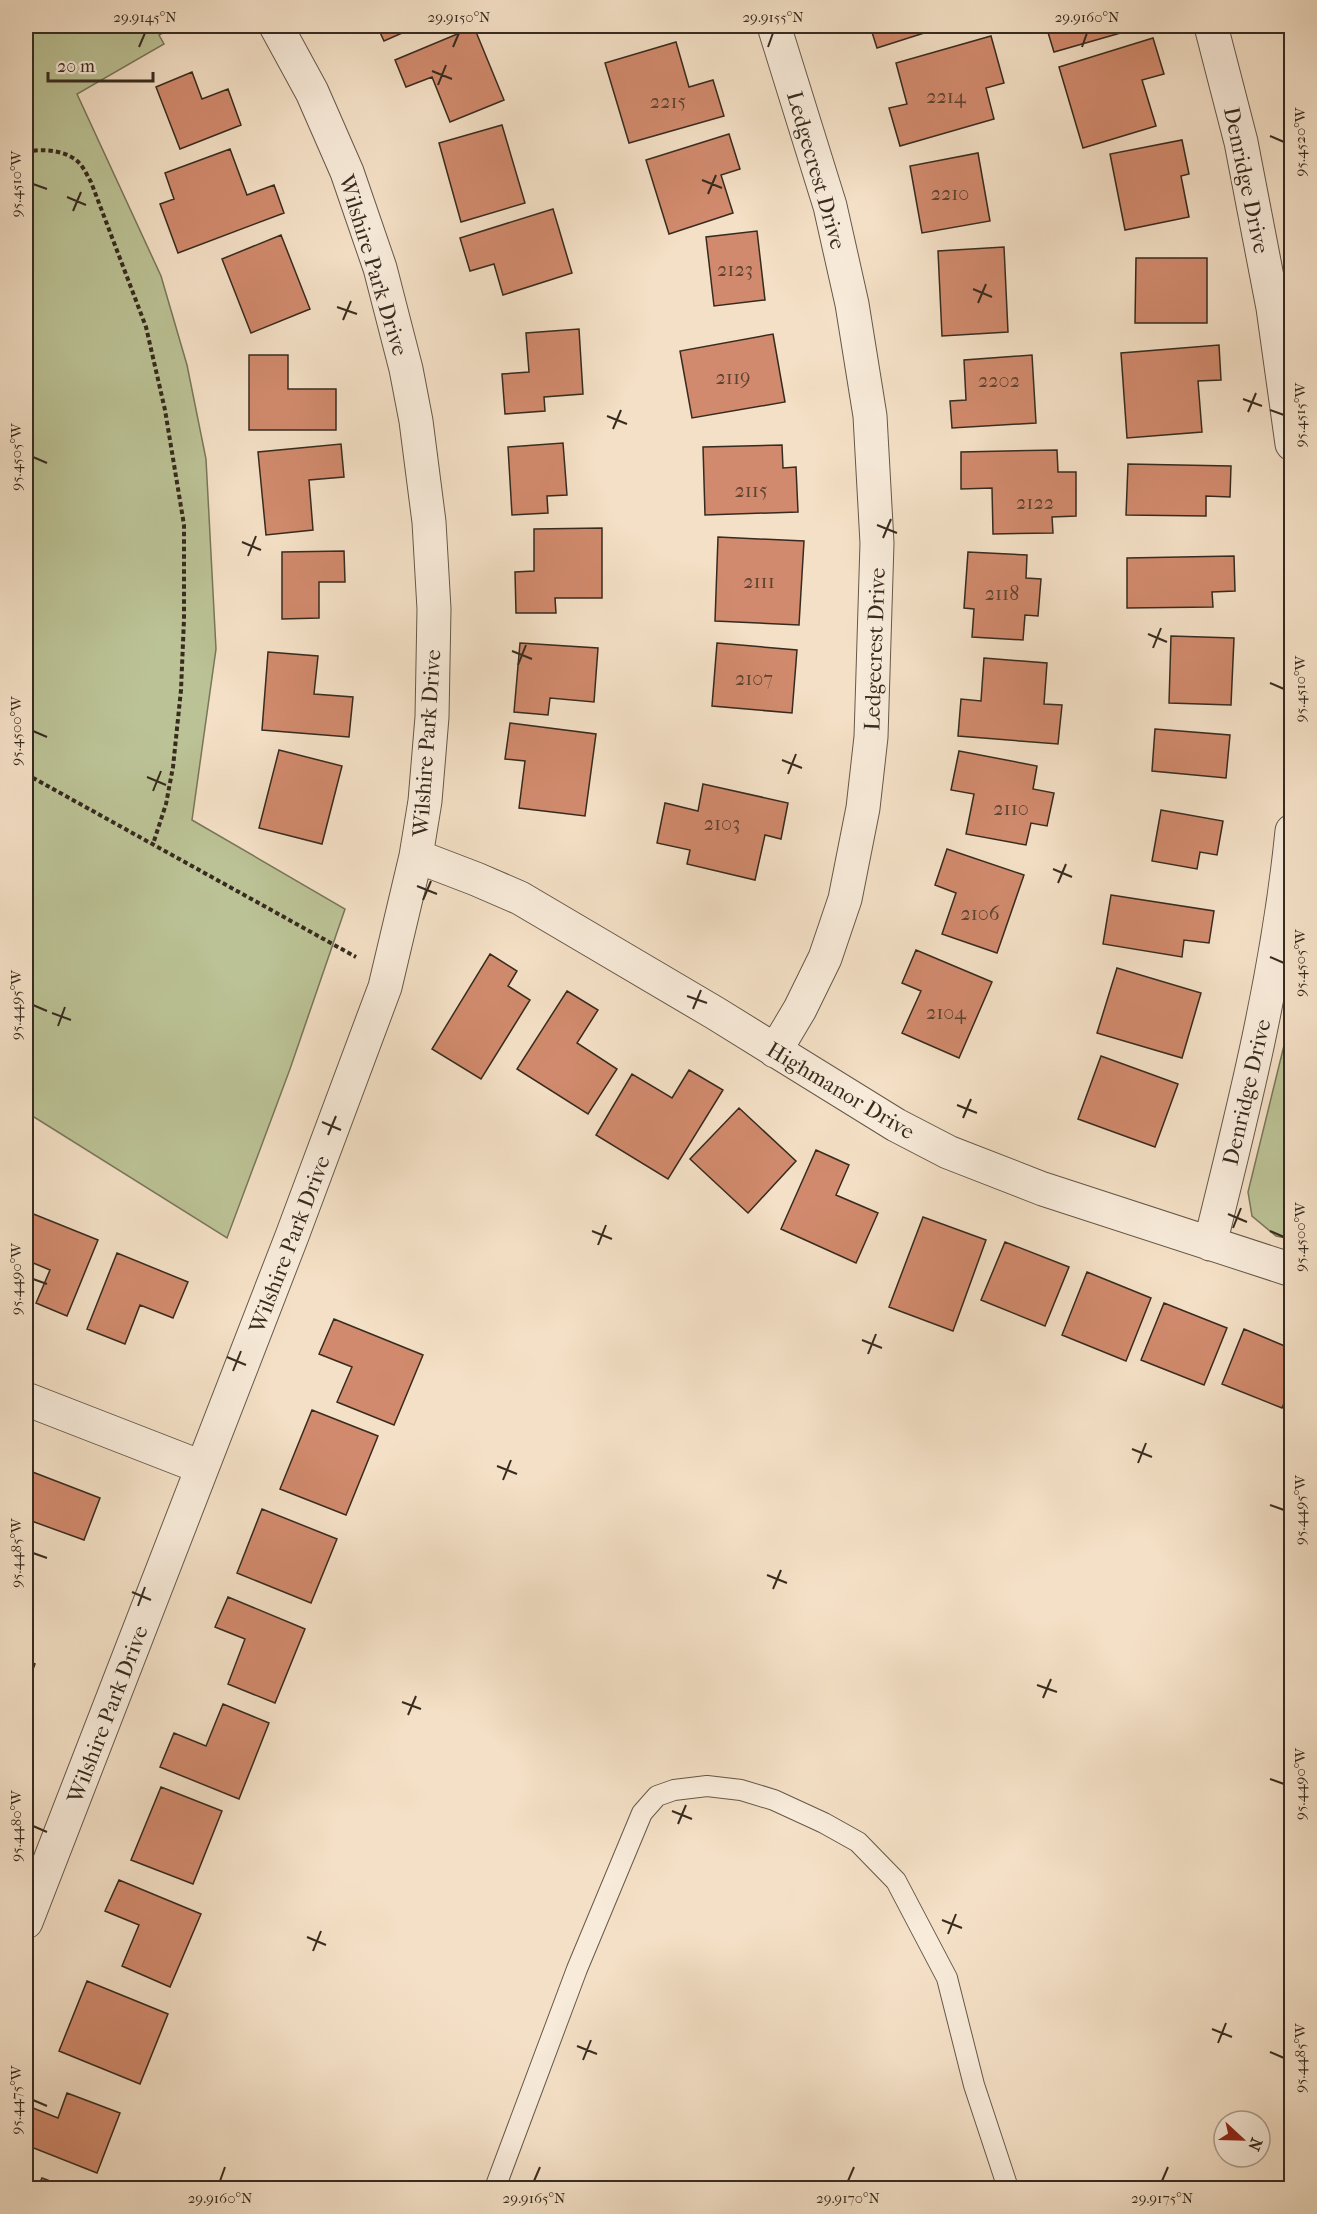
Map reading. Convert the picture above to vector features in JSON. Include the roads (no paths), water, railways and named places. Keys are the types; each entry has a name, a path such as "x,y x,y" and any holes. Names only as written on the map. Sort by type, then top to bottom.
{"street":[{"name":"Wilshire Park Drive","path":"26,1922 35,1872 201,1467 354,1073 388,975 416,856 425,801 432,717 434,609 429,522 416,421 406,369 380,268 347,172 312,92 276,26"},
{"name":"Ledgecrest Drive","path":"774,26 830,206 852,304 870,416 878,543 872,737 863,808 845,899 825,958 800,1009 775,1051"},
{"name":"Denridge Drive","path":"1211,26 1248,176 1273,308 1292,444"},
{"name":"Denridge Drive","path":"1210,1244 1262,1027 1285,896 1292,831"},
{"name":"Highmanor Drive","path":"416,856 520,898 715,1013 896,1125 948,1152 1043,1189 1292,1270"},
{"path":"26,1399 201,1467"}],"lane":[{"path":"495,2188 577,1969 642,1814 657,1796 674,1790 707,1786 741,1790 824,1823 858,1842 896,1881 947,1978 974,2085 1008,2188"}]}
